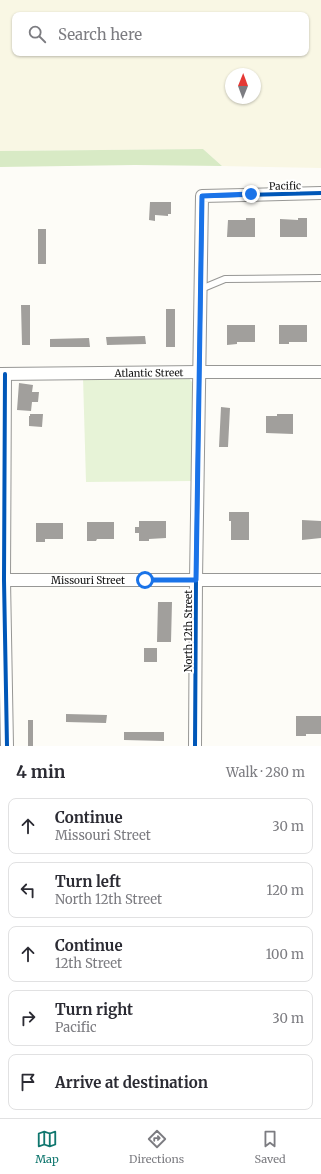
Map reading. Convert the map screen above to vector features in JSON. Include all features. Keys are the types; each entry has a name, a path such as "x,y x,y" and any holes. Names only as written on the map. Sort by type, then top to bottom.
{"street":[{"name":"Pacific","path":"202,196 321,193"},
{"name":"North 12th Street","path":"195,746 202,196"},
{"name":"Atlantic Street","path":"2,374 321,372"},
{"path":"2,374 2,580 6,746"},
{"name":"Missouri Street","path":"2,580 321,580"}],"lane":[{"path":"201,289 225,279 321,278"}],"shaded area":[{"path":"0,0 321,0 321,168 222,166 203,149 0,151"}],"green space":[{"path":"203,149 222,166 135,165 0,167 0,151"},
{"path":"83,377 188,377 194,388 193,481 86,482"}],"building":[{"path":"150,202 171,202 171,214 168,214 168,216 155,215 155,221 149,220"},
{"path":"246,218 255,218 255,237 227,237 228,220 246,220"},
{"path":"298,218 307,218 307,237 280,237 280,219 298,220"},
{"path":"38,229 46,229 46,264 38,264"},
{"path":"21,305 30,305 30,345 22,345"},
{"path":"166,309 175,309 175,347 166,347"},
{"path":"227,325 255,325 255,342 237,342 237,344 227,345"},
{"path":"279,325 307,325 307,342 289,342 289,344 279,344"},
{"path":"145,336 146,344 107,345 106,337"},
{"path":"89,338 90,347 50,347 50,339"},
{"path":"19,383 33,385 32,392 39,392 38,402 32,402 31,411 17,410"},
{"path":"221,407 230,408 228,447 219,447"},
{"path":"30,414 43,414 42,427 29,426"},
{"path":"277,414 293,414 293,434 266,433 266,416 277,416"},
{"path":"229,512 249,512 249,540 231,540 231,521 229,521"},
{"path":"302,520 321,521 321,538 302,540"},
{"path":"139,521 166,521 166,538 139,541 139,533 135,533 135,527 139,527"},
{"path":"87,522 114,522 114,539 97,539 96,541 87,541"},
{"path":"36,523 63,523 63,539 45,539 45,542 36,542"},
{"path":"158,602 172,602 171,642 157,642"},
{"path":"144,648 157,648 157,662 144,662"},
{"path":"66,714 107,715 106,723 66,722"},
{"path":"296,716 321,716 321,734 296,736"},
{"path":"28,720 33,720 33,746 28,746"},
{"path":"124,732 164,732 164,741 124,740"}],"cycle path":[{"path":"195,746 202,196 321,193"},
{"path":"5,374 4,580 7,746"}],"route":[{"path":"145,580 196,580 202,196 251,194"}]}
